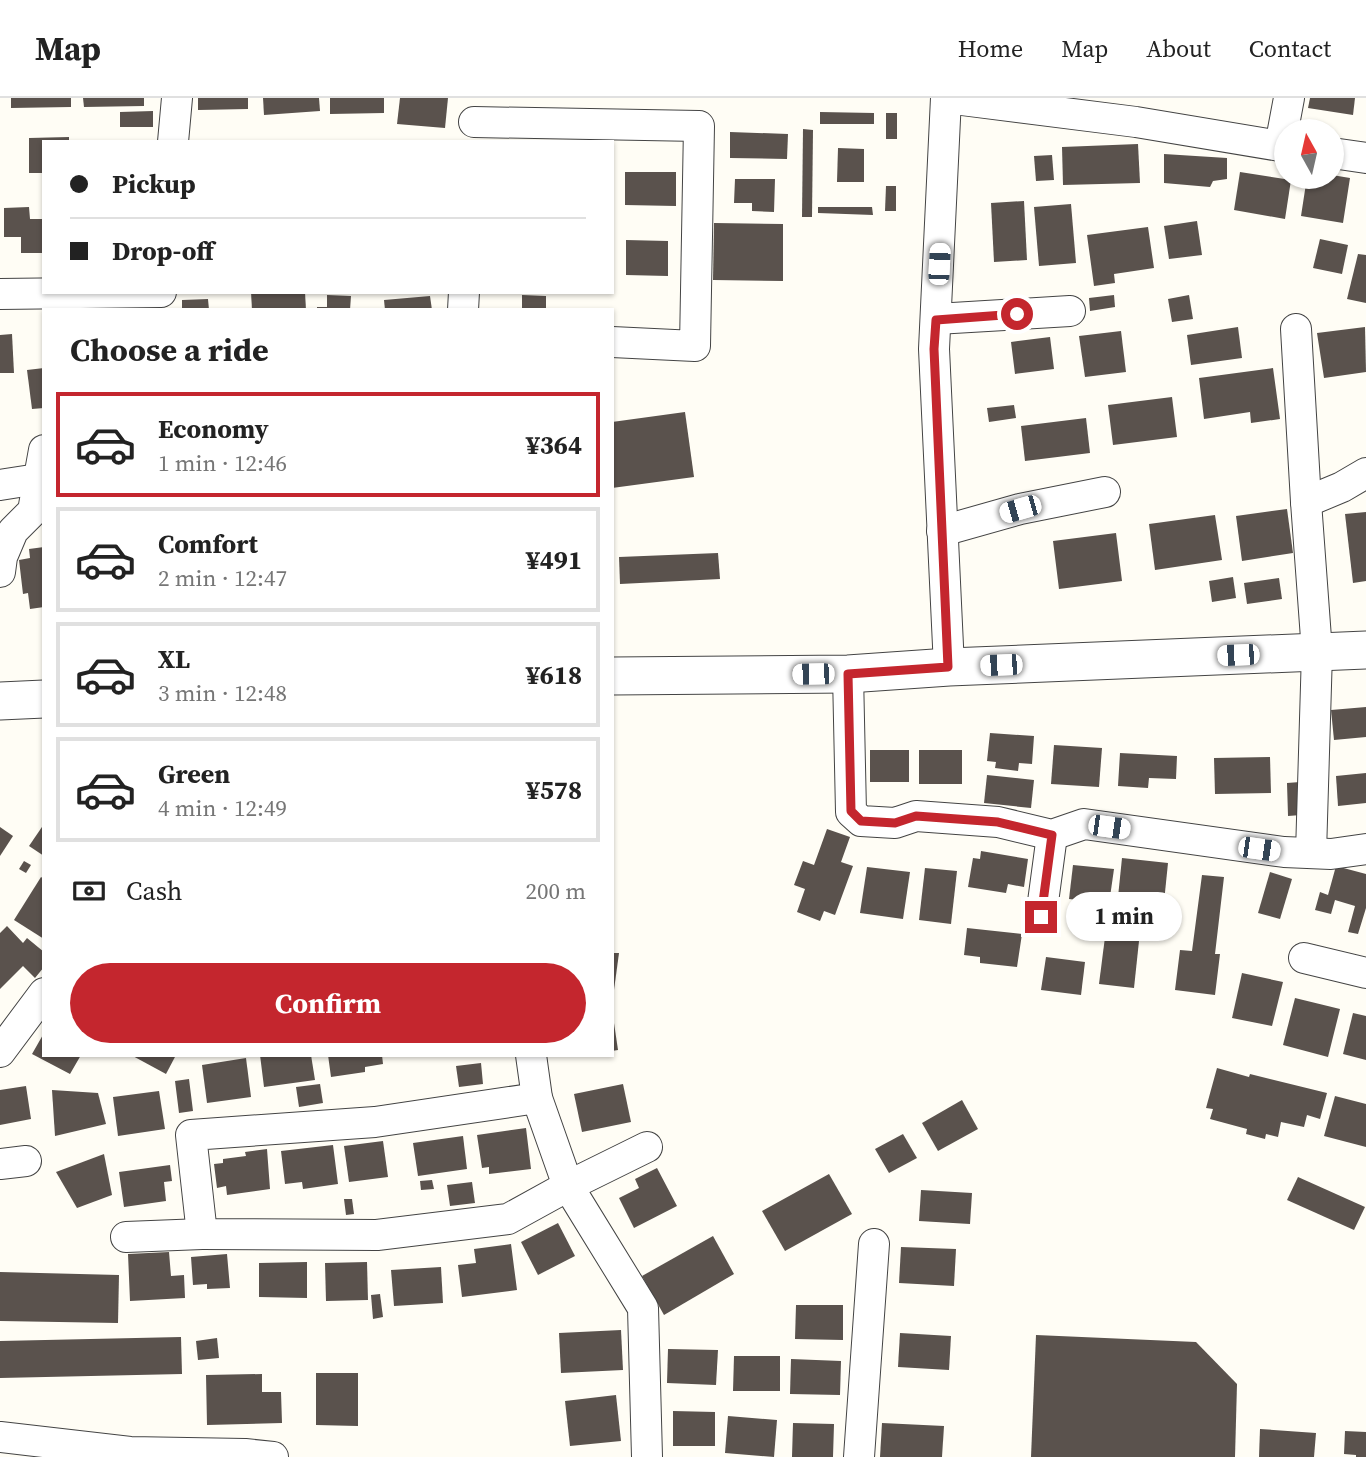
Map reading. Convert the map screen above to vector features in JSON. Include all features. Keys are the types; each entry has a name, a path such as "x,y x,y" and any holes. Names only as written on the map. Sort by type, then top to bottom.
{"street":[{"path":"173,140 177,98"},
{"path":"948,667 934,349 946,98 1138,110 1274,145"},
{"path":"1286,119 1289,98"},
{"path":"474,121 699,126 695,345 614,342"},
{"path":"1344,155 1366,158"},
{"path":"0,294 42,294"},
{"path":"936,320 1070,311"},
{"path":"1296,329 1317,652 1311,853"},
{"path":"0,572 2,557 13,531 33,511 42,460"},
{"path":"1306,502 1342,487 1366,473"},
{"path":"0,485 38,479"},
{"path":"942,531 1020,509 1105,492"},
{"path":"614,676 848,674 948,667 1366,650"},
{"path":"848,674 851,811 861,821 895,823 916,816 930,817 998,822 1052,835 1084,824 1284,852 1331,854 1366,849"},
{"path":"0,701 42,699"},
{"path":"1041,917 1052,835"},
{"path":"1304,958 1366,973"},
{"path":"0,1052 42,996"},
{"path":"531,1057 537,1098 568,1186 643,1307 648,1457"},
{"path":"202,1234 191,1135 375,1122 537,1098"},
{"path":"126,1237 202,1234 377,1235 508,1219 647,1147"},
{"path":"859,1457 874,1244"},
{"path":"0,1437 130,1452 273,1457"}],"building":[{"path":"11,98 71,98 71,107 11,108"},
{"path":"83,98 144,98 144,106 84,107"},
{"path":"198,98 248,98 248,109 198,110"},
{"path":"263,98 319,98 320,111 264,115"},
{"path":"330,98 384,98 384,113 330,114"},
{"path":"400,98 448,98 445,128 397,124"},
{"path":"1310,98 1355,98 1353,115 1308,108"},
{"path":"153,111 153,127 120,127 120,112"},
{"path":"820,112 874,113 874,124 820,124"},
{"path":"886,113 897,113 897,139 886,139"},
{"path":"803,129 813,130 812,217 802,217"},
{"path":"730,132 788,134 787,159 730,158"},
{"path":"69,137 69,140 42,140 42,173 29,173 29,138"},
{"path":"1138,144 1140,183 1063,185 1062,147"},
{"path":"838,148 864,149 864,182 837,182"},
{"path":"1164,154 1227,158 1227,179 1213,181 1210,187 1164,183"},
{"path":"1052,155 1054,180 1036,181 1034,156"},
{"path":"625,172 676,172 676,206 625,205"},
{"path":"1240,172 1274,177 1274,189 1290,189 1285,219 1234,210"},
{"path":"1344,177 1350,178 1343,223 1301,216 1305,189 1344,189"},
{"path":"735,179 775,179 774,212 752,211 752,203 734,203"},
{"path":"886,186 896,186 896,211 885,211"},
{"path":"1024,201 1027,260 994,262 991,203"},
{"path":"1071,204 1076,263 1039,266 1034,207"},
{"path":"29,207 30,219 42,219 42,253 21,253 21,237 4,237 4,208"},
{"path":"818,207 872,207 873,215 818,213"},
{"path":"1197,221 1202,255 1169,259 1164,226"},
{"path":"714,223 783,224 783,281 713,280"},
{"path":"1148,227 1154,268 1114,274 1115,283 1094,286 1087,235"},
{"path":"1320,239 1348,245 1342,274 1313,268"},
{"path":"626,240 668,241 668,276 626,275"},
{"path":"1358,254 1366,255 1366,303 1347,299"},
{"path":"251,294 305,294 306,308 252,308"},
{"path":"327,295 351,296 350,308 317,308 327,307"},
{"path":"522,295 546,296 546,308 522,308"},
{"path":"1114,295 1115,307 1090,311 1089,298"},
{"path":"1189,295 1193,319 1172,322 1168,299"},
{"path":"430,296 432,308 385,308 384,300"},
{"path":"208,299 209,308 182,308 182,300"},
{"path":"1238,327 1242,358 1191,365 1187,335"},
{"path":"1365,327 1366,372 1324,378 1317,333"},
{"path":"1121,331 1126,372 1085,377 1079,336"},
{"path":"12,334 14,373 0,373 0,335"},
{"path":"1050,337 1054,369 1015,374 1011,342"},
{"path":"42,368 42,408 32,409 27,370"},
{"path":"1273,368 1280,419 1251,423 1250,412 1204,419 1199,378"},
{"path":"1172,397 1177,437 1113,445 1108,405"},
{"path":"1014,405 1016,418 989,422 987,408"},
{"path":"685,412 694,477 614,488 614,422"},
{"path":"1086,418 1090,453 1025,461 1021,426"},
{"path":"1287,509 1293,553 1242,561 1236,516"},
{"path":"1366,512 1366,581 1353,583 1345,514"},
{"path":"1215,515 1222,560 1155,570 1149,524"},
{"path":"1116,533 1122,581 1059,589 1053,541"},
{"path":"42,547 42,607 30,609 28,593 23,594 19,560 30,558 29,549"},
{"path":"718,553 720,579 620,584 619,557"},
{"path":"1233,577 1236,598 1212,602 1209,581"},
{"path":"1279,578 1282,599 1247,604 1244,583"},
{"path":"1366,707 1366,737 1334,740 1331,710"},
{"path":"990,733 1034,736 1032,764 1019,763 1018,771 995,768 996,762 987,761"},
{"path":"1054,745 1102,748 1099,787 1051,784"},
{"path":"870,750 909,750 909,782 870,782"},
{"path":"919,750 962,750 962,784 919,784"},
{"path":"1120,753 1177,756 1176,779 1149,778 1148,788 1118,786"},
{"path":"1270,757 1271,793 1215,794 1214,758"},
{"path":"1366,773 1366,803 1338,806 1336,776"},
{"path":"987,775 1034,780 1031,808 984,803"},
{"path":"1300,782 1301,815 1288,816 1287,783"},
{"path":"0,827 13,836 0,856"},
{"path":"42,827 42,855 29,846"},
{"path":"827,829 850,837 841,862 853,866 835,915 824,911 820,921 797,912 805,889 794,885 803,861 814,865"},
{"path":"981,851 1028,859 1024,887 1008,884 1006,893 968,887 973,858 980,859"},
{"path":"1122,858 1168,863 1164,902 1118,897"},
{"path":"24,861 31,865 26,873 19,869"},
{"path":"1073,865 1114,869 1109,904 1069,899"},
{"path":"1336,866 1366,874 1366,908 1358,934 1348,932 1355,906 1335,900 1331,914 1315,910 1320,892 1328,895"},
{"path":"867,867 910,872 903,919 860,913"},
{"path":"925,868 957,871 951,924 919,920"},
{"path":"1270,872 1292,879 1280,919 1258,913"},
{"path":"1202,875 1224,877 1215,954 1220,954 1215,995 1175,990 1180,950 1192,951"},
{"path":"41,877 42,938 14,920"},
{"path":"7,926 23,943 27,938 42,950 42,969 35,978 23,966 0,989 0,933"},
{"path":"967,928 1022,934 1017,967 980,963 980,957 964,955"},
{"path":"1105,937 1139,941 1134,988 1099,984"},
{"path":"614,953 619,953 614,990"},
{"path":"1046,957 1085,962 1081,995 1041,990"},
{"path":"1242,973 1283,982 1272,1026 1232,1018"},
{"path":"1295,998 1340,1009 1328,1057 1283,1045"},
{"path":"1353,1013 1366,1016 1366,1060 1343,1054"},
{"path":"614,1023 618,1050 614,1051"},
{"path":"42,1036 42,1057 80,1057 70,1074 32,1054"},
{"path":"135,1057 175,1057 166,1074"},
{"path":"260,1057 311,1057 315,1080 264,1087"},
{"path":"328,1057 382,1057 383,1064 365,1067 365,1072 331,1077"},
{"path":"246,1058 251,1097 207,1103 202,1065"},
{"path":"481,1063 483,1084 459,1087 456,1066"},
{"path":"1217,1068 1327,1093 1320,1119 1307,1115 1304,1127 1281,1122 1278,1137 1266,1134 1265,1139 1246,1134 1247,1129 1210,1119 1213,1109 1206,1108"},
{"path":"189,1079 193,1111 179,1113 175,1081"},
{"path":"320,1084 323,1103 299,1107 296,1087"},
{"path":"623,1084 631,1122 582,1132 574,1094"},
{"path":"26,1086 31,1119 0,1125 0,1090"},
{"path":"52,1090 98,1093 106,1124 55,1136"},
{"path":"159,1091 165,1129 118,1136 113,1097"},
{"path":"1335,1096 1366,1104 1366,1147 1324,1136"},
{"path":"962,1100 978,1129 938,1151 922,1123"},
{"path":"526,1128 531,1169 489,1174 489,1167 482,1168 477,1135"},
{"path":"903,1134 917,1158 889,1173 875,1149"},
{"path":"463,1136 467,1169 418,1176 413,1143"},
{"path":"383,1141 388,1177 349,1182 344,1146"},
{"path":"333,1145 338,1184 303,1189 302,1182 285,1184 281,1151"},
{"path":"267,1149 270,1189 227,1195 226,1186 217,1188 214,1164 223,1163 223,1159 246,1156 245,1152"},
{"path":"104,1154 112,1195 77,1208 56,1172"},
{"path":"170,1165 172,1181 164,1182 166,1201 124,1207 119,1172"},
{"path":"657,1168 677,1206 634,1228 619,1198 639,1188 635,1179"},
{"path":"829,1174 852,1214 785,1251 762,1211"},
{"path":"1298,1177 1365,1207 1354,1230 1287,1200"},
{"path":"432,1180 434,1189 421,1190 420,1181"},
{"path":"472,1182 475,1203 450,1206 447,1185"},
{"path":"921,1190 972,1193 970,1224 919,1221"},
{"path":"344,1199 352,1199 354,1214 346,1215"},
{"path":"558,1223 575,1256 538,1275 521,1242"},
{"path":"713,1236 734,1274 664,1315 642,1276"},
{"path":"511,1244 517,1290 462,1297 458,1265 476,1263 474,1249"},
{"path":"901,1247 956,1249 954,1286 899,1283"},
{"path":"169,1252 171,1276 184,1275 185,1298 130,1301 128,1254"},
{"path":"227,1254 230,1288 207,1289 207,1284 193,1285 191,1257"},
{"path":"307,1262 307,1298 259,1297 259,1263"},
{"path":"367,1262 368,1300 326,1301 325,1263"},
{"path":"441,1267 443,1303 394,1306 391,1270"},
{"path":"0,1272 119,1275 118,1323 0,1321"},
{"path":"380,1294 383,1317 373,1319 371,1295"},
{"path":"796,1305 843,1305 843,1340 795,1339"},
{"path":"621,1330 623,1370 561,1373 559,1333"},
{"path":"900,1333 951,1336 949,1370 898,1367"},
{"path":"1036,1335 1196,1342 1237,1384 1235,1457 1031,1457"},
{"path":"181,1337 182,1374 0,1378 0,1341"},
{"path":"217,1338 219,1358 198,1360 196,1341"},
{"path":"668,1349 718,1350 716,1385 667,1383"},
{"path":"734,1356 780,1356 780,1391 733,1391"},
{"path":"791,1359 841,1361 840,1395 790,1394"},
{"path":"316,1373 358,1373 358,1426 316,1425"},
{"path":"262,1374 262,1392 281,1392 282,1423 207,1425 206,1375"},
{"path":"616,1395 621,1441 570,1446 565,1401"},
{"path":"673,1411 715,1412 715,1446 673,1446"},
{"path":"728,1416 777,1420 774,1457 725,1453"},
{"path":"793,1423 834,1424 833,1457 792,1457"},
{"path":"882,1423 944,1426 942,1457 880,1457"},
{"path":"1260,1429 1316,1433 1314,1457 1259,1457"},
{"path":"1345,1431 1366,1432 1366,1457 1344,1454"}],"route":[{"path":"1017,314 936,320 934,349 948,667 848,674 851,811 861,821 895,823 916,816 998,822 1052,835 1041,917"}]}
